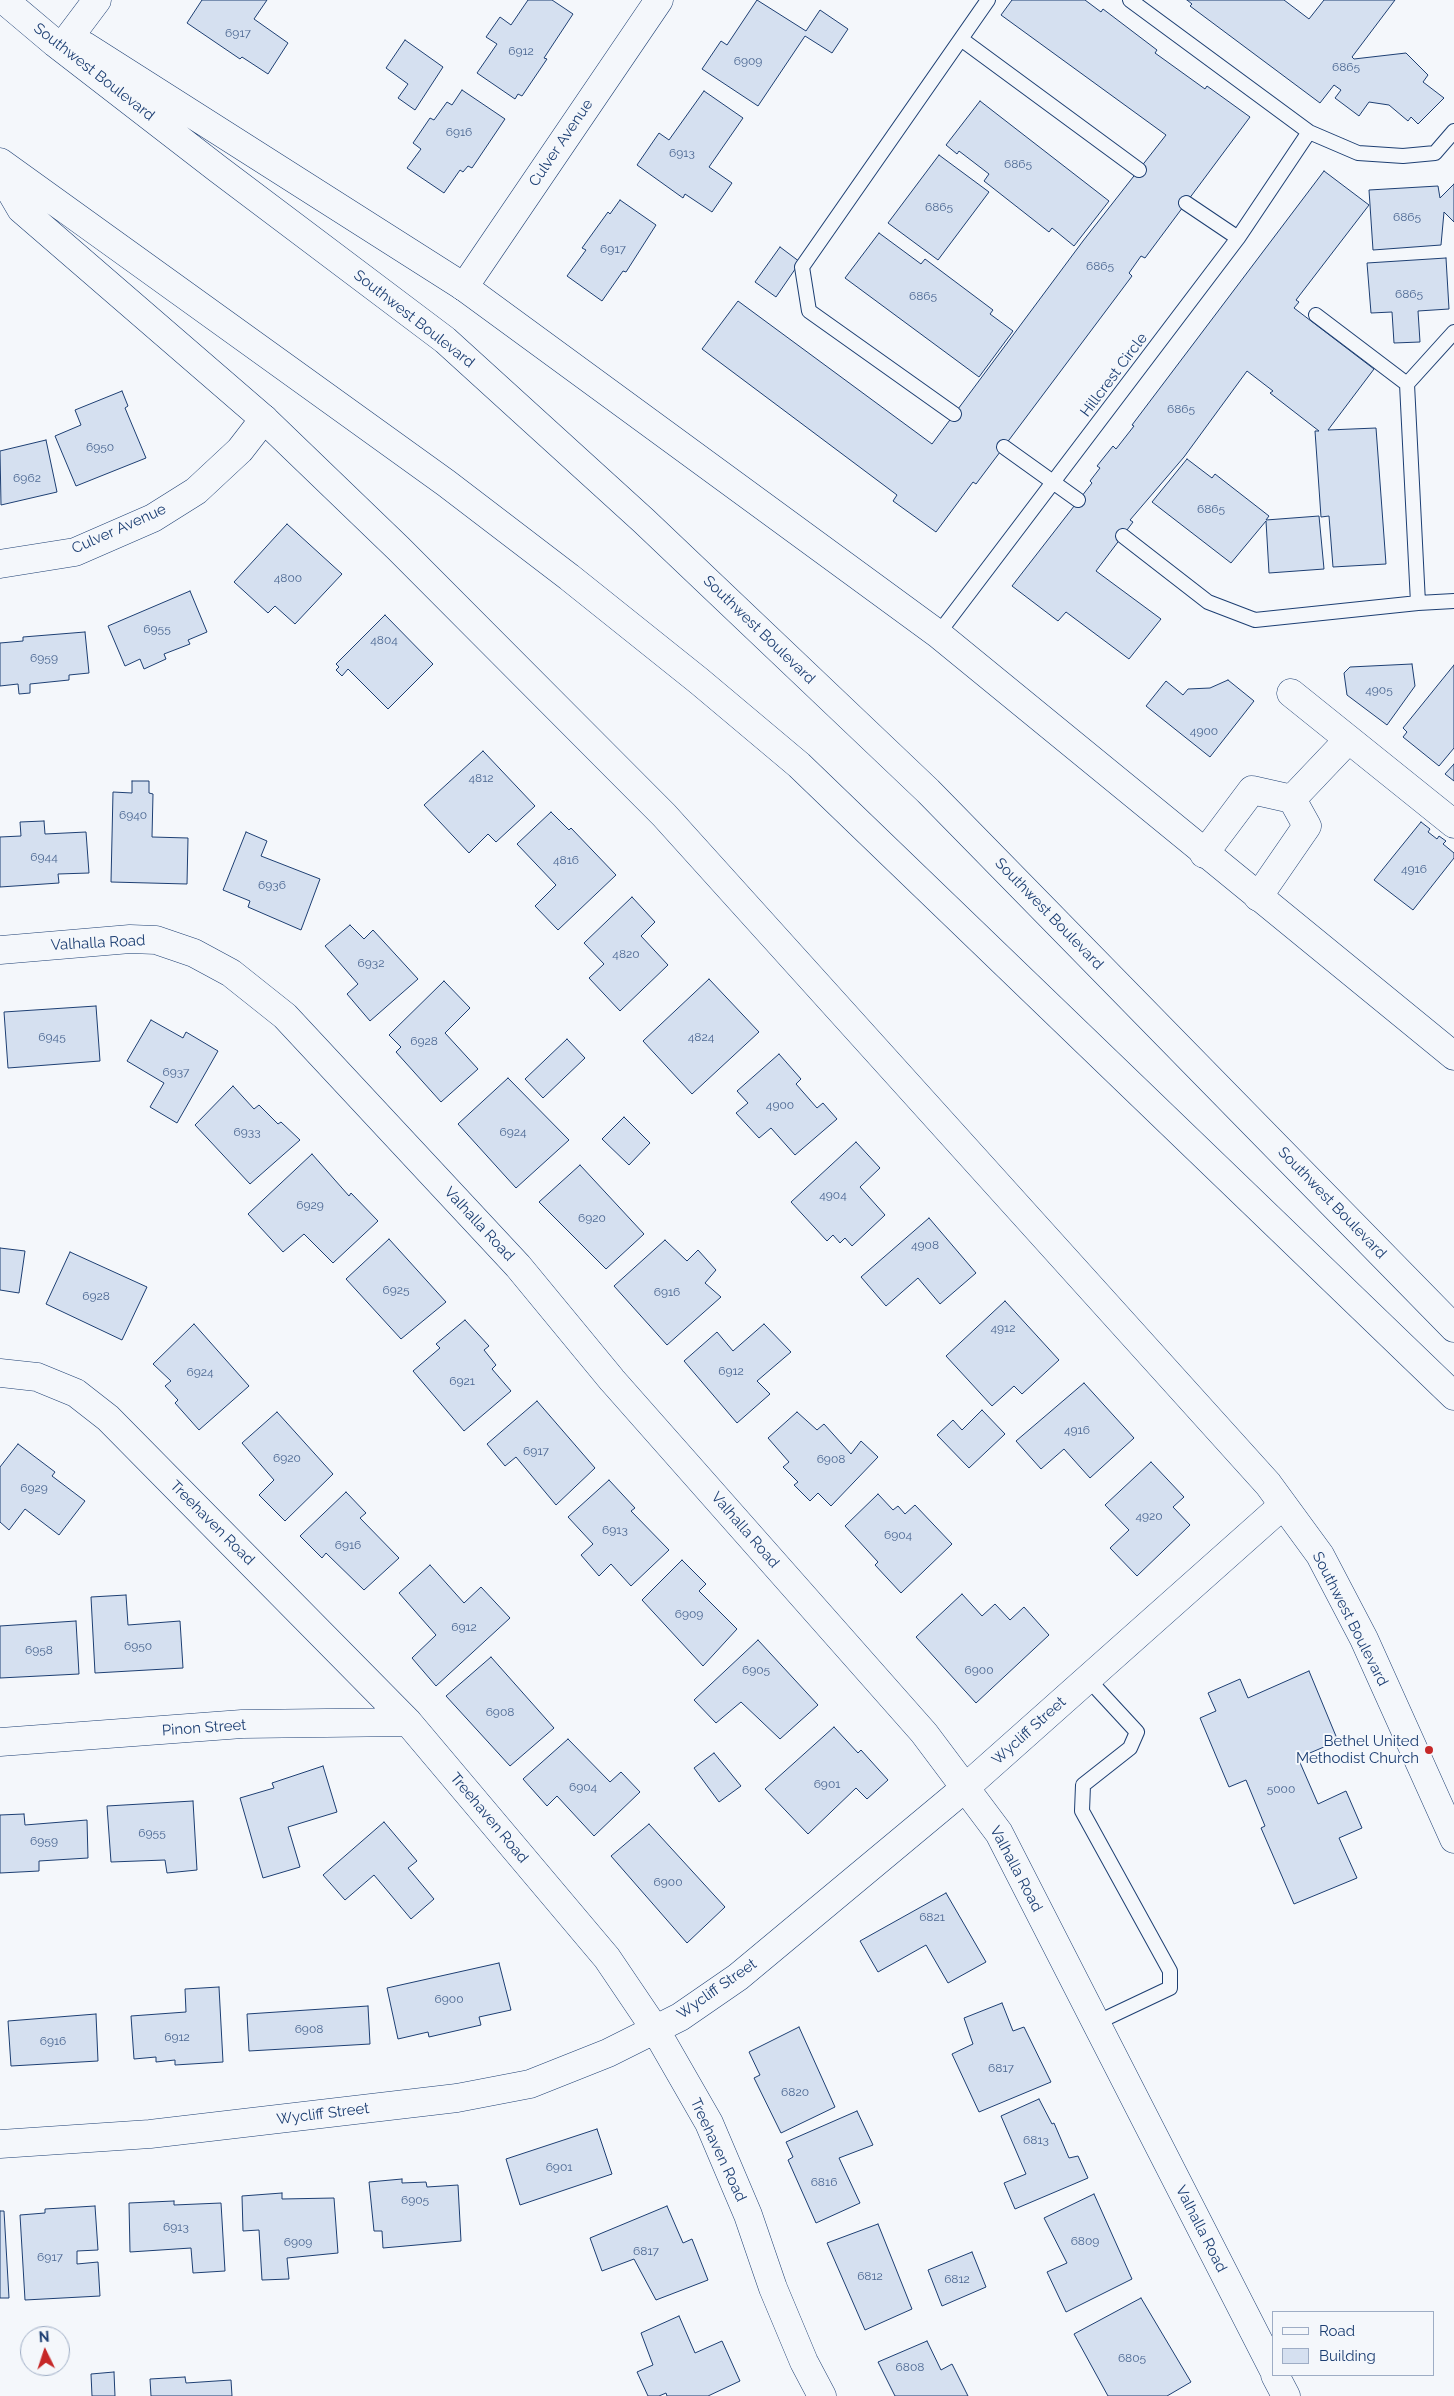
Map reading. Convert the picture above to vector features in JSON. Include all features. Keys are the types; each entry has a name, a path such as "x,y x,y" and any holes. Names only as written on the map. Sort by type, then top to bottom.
{"main road":[{"name":"Southwest Boulevard","path":"4,0 55,43 218,170 444,340 644,521 928,791 1454,1328"},
{"path":"12,0 464,287 938,634 1204,854 1454,1056"},
{"path":"70,36 97,0"},
{"name":"Culver Avenue","path":"464,287 658,0"},
{"path":"0,162 446,483 700,681 783,752 876,839 1454,1396"},
{"name":"Southwest Boulevard","path":"0,173 21,209 264,419 456,605 664,815 1268,1484 1282,1506 1320,1555 1355,1622 1454,1839"},
{"name":"Culver Avenue","path":"0,564 74,552 153,518 196,491 240,450 264,419"},
{"path":"1291,694 1454,824"},
{"path":"1292,799 1348,740"},
{"path":"1204,854 1252,790 1292,799 1307,826 1258,897"},
{"name":"Valhalla Road","path":"0,950 130,939 156,940 194,953 231,972 285,1016 518,1266 612,1380 924,1733 999,1833 1272,2367"},
{"name":"Treehaven Road","path":"0,1373 36,1377 76,1393 108,1418 408,1722 607,1958 655,2029 709,2122 748,2215 773,2288 804,2362 822,2396"},
{"name":"Wycliff Street","path":"0,2144 150,2134 457,2098 530,2084 608,2053 680,2017 738,1977 965,1788 1282,1506"},
{"name":"Pinon Street","path":"0,1742 242,1724 408,1722"},
{"path":"1276,2376 1286,2396"}],"lane":[{"path":"954,414 809,311 802,266 988,0"},
{"path":"1130,0 1309,132 1358,153 1402,156 1436,153 1454,131"},
{"path":"961,39 1139,170"},
{"name":"Hillcrest Circle","path":"938,634 1238,238 1309,132"},
{"path":"1186,203 1238,238"},
{"path":"1316,315 1406,384"},
{"path":"1418,603 1406,384 1454,332"},
{"path":"1004,447 1078,500"},
{"path":"1124,536 1208,602 1255,620 1454,601"},
{"path":"1088,1679 1137,1732 1130,1748 1083,1785 1082,1810 1170,1970 1170,1988 1096,2023"}],"building":[{"path":"202,0 267,0 254,19 288,43 268,74 242,57 240,59 187,23"},
{"path":"528,0 552,0 573,14 544,58 547,59 522,96 518,94 515,99 477,73 497,44 486,37 500,17 511,25"},
{"path":"757,0 806,31 820,10 848,29 832,53 805,36 758,106 702,69 721,41 727,45"},
{"path":"1012,0 1085,0 1101,12 1103,9 1157,50 1155,53 1205,89 1207,86 1250,117 1145,258 1141,256 1129,273 1132,276 976,484 973,482 936,532 893,501 897,495 702,349 738,301 932,444 1083,241 1166,135 1001,15"},
{"path":"1187,0 1284,0 1309,19 1324,0 1395,0 1352,57 1354,59 1406,53 1428,75 1423,82 1444,98 1418,124 1411,117 1408,121 1389,105 1369,102 1359,116 1335,98 1341,90 1334,85 1320,103 1190,6 1192,4"},
{"path":"405,40 443,67 415,110 398,98 408,84 386,68"},
{"path":"462,90 505,119 472,168 468,166 463,172 460,170 444,193 407,168 421,149 413,143 430,118 434,120 447,102 452,105"},
{"path":"704,91 743,118 709,167 732,183 712,212 685,194 683,198 637,165 659,133 669,140"},
{"path":"980,101 1109,201 1074,246 1052,228 1049,232 984,181 989,174 959,151 957,154 946,145"},
{"path":"939,155 989,192 938,260 888,223"},
{"path":"1324,171 1369,205 1296,300 1299,302 1294,308 1374,369 1328,430 1376,428 1386,564 1333,567 1329,516 1321,517 1315,431 1319,431 1270,393 1273,391 1247,371 1184,457 1130,520 1133,522 1096,571 1161,619 1129,659 1066,612 1058,621 1012,586 1092,483 1090,481 1100,468 1097,466 1113,446 1116,449 1134,426 1132,425"},
{"path":"1454,184 1454,222 1444,212 1441,245 1373,250 1369,190 1438,186 1440,198"},
{"path":"620,200 656,225 626,272 623,271 602,301 567,276 586,250 582,248 608,212 610,214"},
{"path":"879,233 921,264 925,259 993,310 990,314 1013,331 979,377 845,278"},
{"path":"780,247 800,262 776,297 755,282"},
{"path":"1446,258 1449,309 1418,311 1420,342 1394,343 1392,312 1371,313 1367,263"},
{"path":"122,391 128,406 125,408 146,458 76,486 55,436 81,425 75,410"},
{"path":"46,440 57,492 1,505 0,451"},
{"path":"1187,459 1212,478 1215,474 1269,516 1266,520 1319,516 1324,569 1269,573 1266,521 1231,563 1152,502"},
{"path":"287,524 342,574 295,624 275,606 268,613 234,582"},
{"path":"190,591 207,632 188,640 190,644 164,654 166,659 144,669 140,659 125,666 108,626"},
{"path":"385,615 433,664 388,709 348,669 342,676 336,670 339,667 336,664"},
{"path":"85,632 89,673 69,675 69,680 30,684 30,693 19,694 18,684 0,686 0,643 23,641 23,637"},
{"path":"1412,664 1415,686 1387,725 1347,695 1344,673 1350,667"},
{"path":"1454,665 1454,748 1439,766 1403,737 1407,732 1403,728"},
{"path":"1228,680 1254,701 1210,757 1146,706 1166,681 1183,695 1188,689 1210,688"},
{"path":"483,751 535,806 496,842 488,834 469,853 424,805"},
{"path":"1454,764 1454,781 1445,774"},
{"path":"132,781 149,781 149,793 153,794 152,837 188,838 187,884 111,882 113,792 132,793"},
{"path":"551,812 569,830 571,828 616,875 558,930 535,906 556,885 517,844"},
{"path":"44,821 45,834 86,832 89,873 58,874 59,883 0,887 0,837 21,836 20,822"},
{"path":"1421,822 1430,829 1428,832 1437,839 1439,836 1446,841 1443,844 1454,853 1454,858 1413,910 1374,880"},
{"path":"246,832 267,841 261,856 320,879 301,930 248,907 250,901 223,890"},
{"path":"632,897 655,922 641,936 668,965 620,1011 589,978 604,964 584,943"},
{"path":"350,925 364,939 373,930 418,979 370,1021 347,994 358,984 325,946"},
{"path":"709,979 759,1032 692,1094 643,1041"},
{"path":"444,981 470,1008 445,1033 478,1069 441,1102 396,1052 401,1047 389,1035"},
{"path":"96,1006 100,1061 8,1068 4,1012"},
{"path":"151,1020 183,1038 186,1032 218,1051 177,1123 150,1107 164,1083 127,1061"},
{"path":"567,1039 585,1058 543,1098 525,1079"},
{"path":"779,1054 801,1079 796,1084 817,1108 823,1103 837,1119 795,1155 771,1128 759,1138 736,1113 748,1103 737,1091"},
{"path":"508,1078 569,1140 516,1188 458,1124"},
{"path":"233,1086 254,1109 259,1105 278,1124 281,1122 300,1140 250,1184 195,1125"},
{"path":"624,1117 650,1143 629,1165 602,1139"},
{"path":"856,1142 880,1168 860,1187 885,1215 852,1246 845,1238 840,1243 833,1235 827,1241 791,1202"},
{"path":"312,1154 349,1196 351,1193 378,1221 333,1263 304,1234 283,1252 248,1214"},
{"path":"580,1165 644,1234 606,1269 539,1202"},
{"path":"929,1218 976,1273 940,1304 918,1278 886,1306 861,1277"},
{"path":"389,1239 446,1302 401,1339 346,1279"},
{"path":"665,1240 687,1261 698,1250 716,1270 705,1283 721,1297 667,1345 614,1286"},
{"path":"0,1248 25,1251 19,1293 0,1290"},
{"path":"70,1252 147,1287 122,1340 46,1304"},
{"path":"1005,1301 1059,1360 1022,1394 1014,1386 992,1406 946,1356"},
{"path":"465,1320 489,1346 484,1350 496,1365 492,1369 511,1391 464,1431 413,1371 440,1348 436,1344"},
{"path":"194,1324 249,1386 199,1430 175,1403 178,1400 165,1386 171,1381 153,1364"},
{"path":"764,1324 791,1352 757,1381 770,1394 737,1423 684,1361 717,1332 733,1351"},
{"path":"1084,1383 1134,1438 1090,1478 1064,1449 1041,1469 1016,1441"},
{"path":"537,1401 595,1468 556,1505 516,1457 505,1466 487,1444"},
{"path":"982,1410 1005,1434 969,1468 937,1435 953,1420 962,1430"},
{"path":"277,1412 333,1474 285,1521 259,1495 274,1480 242,1443"},
{"path":"797,1412 817,1430 824,1424 851,1454 861,1441 878,1457 831,1506 818,1493 810,1501 794,1485 798,1482 783,1467 789,1462 768,1438"},
{"path":"18,1444 55,1472 52,1476 85,1501 59,1535 25,1509 9,1530 0,1522 0,1467"},
{"path":"1151,1462 1184,1497 1173,1507 1190,1525 1137,1576 1110,1548 1129,1530 1105,1505"},
{"path":"609,1480 635,1508 631,1511 669,1550 631,1586 611,1564 599,1576 581,1555 593,1544 568,1517"},
{"path":"346,1492 366,1513 360,1518 399,1558 364,1590 326,1553 322,1558 300,1536"},
{"path":"878,1494 893,1510 898,1506 905,1514 915,1505 952,1544 901,1593 875,1565 878,1562 845,1526"},
{"path":"682,1560 706,1584 699,1591 737,1629 703,1666 642,1600"},
{"path":"430,1565 464,1603 481,1587 510,1618 436,1686 412,1658 436,1635 399,1593"},
{"path":"962,1594 982,1616 995,1604 1010,1620 1024,1607 1049,1635 976,1703 916,1637"},
{"path":"126,1595 128,1625 180,1621 183,1668 95,1673 91,1597"},
{"path":"76,1621 79,1674 0,1678 0,1626"},
{"path":"758,1640 818,1705 780,1739 741,1702 716,1723 694,1700"},
{"path":"491,1657 554,1728 510,1766 446,1696"},
{"path":"1309,1671 1338,1741 1298,1758 1318,1804 1346,1791 1362,1828 1339,1838 1357,1878 1294,1904 1261,1828 1265,1826 1246,1780 1229,1787 1200,1718 1216,1711 1208,1693 1240,1679 1248,1698"},
{"path":"834,1727 858,1753 861,1750 888,1780 867,1799 856,1788 808,1834 765,1789"},
{"path":"568,1739 610,1782 621,1772 640,1792 594,1836 557,1796 547,1806 523,1779"},
{"path":"714,1753 741,1786 719,1802 694,1768"},
{"path":"323,1766 337,1812 288,1827 300,1867 263,1878 240,1798 274,1788 272,1783"},
{"path":"193,1801 197,1870 167,1873 165,1860 111,1862 107,1806"},
{"path":"24,1814 25,1825 87,1820 88,1858 39,1861 39,1871 0,1873 0,1815"},
{"path":"384,1822 417,1861 408,1868 434,1899 411,1919 374,1875 345,1900 323,1875"},
{"path":"649,1824 725,1907 687,1943 611,1856"},
{"path":"946,1893 986,1962 948,1983 926,1945 878,1972 860,1941"},
{"path":"499,1963 511,2010 479,2017 481,2025 429,2037 428,2032 398,2039 387,1988"},
{"path":"219,1987 223,2062 175,2065 175,2060 156,2062 156,2057 134,2059 131,2016 186,2012 185,1989"},
{"path":"1002,2003 1013,2031 1024,2027 1051,2082 979,2112 952,2054 973,2044 964,2018"},
{"path":"368,2006 370,2044 249,2051 247,2014"},
{"path":"96,2014 98,2061 11,2066 8,2021"},
{"path":"799,2027 835,2107 781,2133 754,2078 760,2075 749,2052"},
{"path":"1039,2099 1052,2124 1054,2123 1069,2158 1078,2156 1088,2178 1015,2209 1004,2183 1026,2174 1001,2116"},
{"path":"857,2111 873,2145 839,2158 860,2203 816,2223 788,2160 793,2157 786,2142"},
{"path":"597,2129 612,2174 520,2205 506,2159"},
{"path":"402,2179 402,2183 426,2182 427,2187 458,2185 461,2241 383,2248 382,2231 374,2231 369,2182"},
{"path":"282,2193 282,2199 334,2198 338,2253 287,2258 289,2279 262,2280 259,2230 243,2231 242,2196"},
{"path":"1094,2194 1132,2279 1066,2312 1047,2272 1067,2263 1044,2218"},
{"path":"174,2201 174,2205 221,2203 225,2271 193,2273 191,2248 130,2252 129,2203"},
{"path":"95,2206 98,2250 77,2251 77,2264 98,2262 100,2296 25,2300 20,2215 45,2213 45,2209"},
{"path":"667,2206 683,2243 692,2239 708,2280 656,2300 634,2259 602,2271 590,2238"},
{"path":"0,2211 4,2211 9,2298 0,2298"},
{"path":"878,2224 912,2309 865,2330 827,2243"},
{"path":"972,2252 986,2287 942,2306 928,2270"},
{"path":"1141,2298 1191,2382 1167,2396 1108,2396 1074,2334"},
{"path":"679,2316 695,2353 722,2341 740,2381 708,2396 667,2396 666,2393 659,2396 648,2396 637,2372 653,2365 641,2333"},
{"path":"927,2341 941,2370 952,2364 968,2396 895,2396 878,2362"},
{"path":"114,2372 115,2396 92,2396 91,2374"},
{"path":"185,2377 186,2383 231,2380 232,2396 151,2396 150,2379"}],"place":[{"name":"Bethel United Methodist Church","path":"1429,1750"}]}
